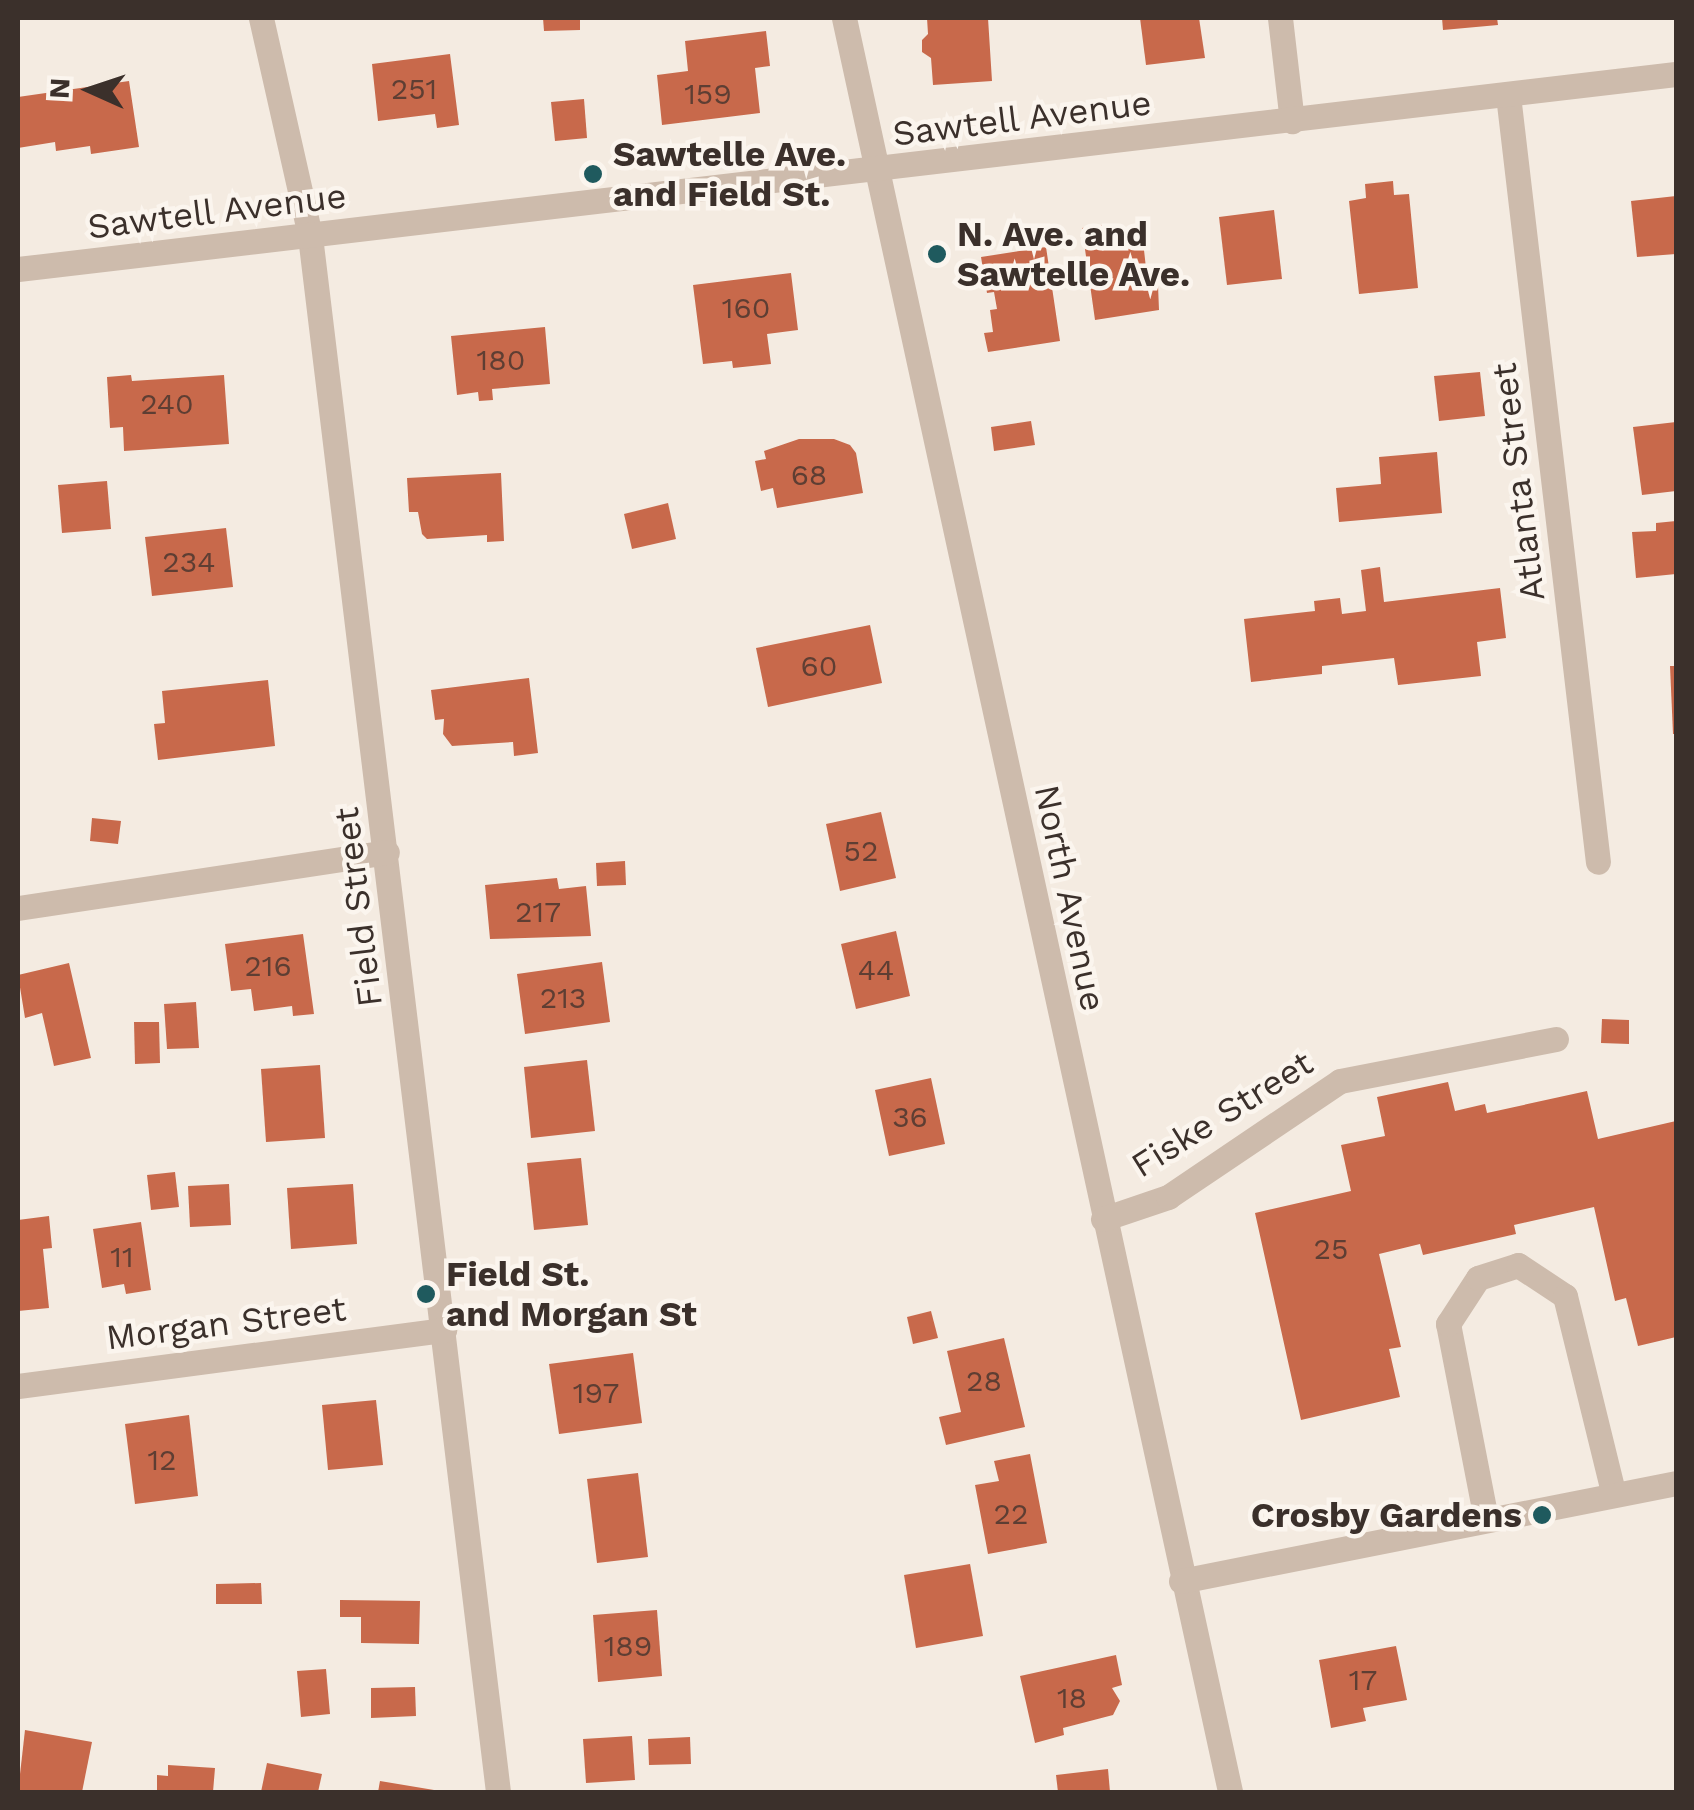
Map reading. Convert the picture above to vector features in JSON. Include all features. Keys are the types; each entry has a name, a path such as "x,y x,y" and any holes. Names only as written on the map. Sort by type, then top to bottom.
{"street":[{"name":"Field Street","path":"261,18 310,236 498,1792"},
{"name":"North Avenue","path":"844,18 1181,1581 1230,1792"},
{"path":"1280,18 1292,121"},
{"name":"Sawtell Avenue","path":"18,270 1676,74"},
{"name":"Atlanta Street","path":"1508,95 1598,862"},
{"path":"18,908 387,852"},
{"name":"Fiske Street","path":"1103,1218 1168,1196 1340,1081 1556,1038"},
{"path":"1486,1519 1448,1324 1478,1278 1518,1265 1565,1296 1612,1492"},
{"name":"Morgan Street","path":"18,1386 444,1330"},
{"path":"1181,1581 1612,1492 1676,1483"}],"building":[{"path":"543,18 580,18 580,30 544,31"},
{"path":"927,18 988,18 992,81 933,85 931,58 922,52 922,40 928,34"},
{"path":"1140,18 1199,18 1205,58 1146,65"},
{"path":"1442,18 1497,18 1498,25 1443,30"},
{"path":"766,31 770,66 755,68 760,113 662,125 657,75 688,71 685,41"},
{"path":"450,54 459,125 437,128 435,114 378,121 372,64"},
{"path":"129,81 139,147 91,154 90,146 56,151 55,142 18,148 18,97"},
{"path":"584,99 587,138 555,141 551,102"},
{"path":"1393,181 1394,195 1409,194 1418,288 1359,294 1349,201 1366,198 1365,184"},
{"path":"1676,196 1676,254 1637,257 1631,201"},
{"path":"1274,210 1282,279 1227,285 1219,217"},
{"path":"1112,224 1113,233 1127,228 1142,232 1148,286 1158,285 1159,310 1095,320 1082,228"},
{"path":"1046,247 1060,341 988,352 984,333 993,332 990,310 997,309 994,292 987,293 981,257"},
{"path":"791,273 798,330 767,334 771,364 733,368 732,361 703,364 693,285"},
{"path":"545,327 550,384 492,389 493,400 479,401 478,392 457,395 451,336"},
{"path":"1480,372 1485,416 1439,421 1434,376"},
{"path":"131,375 132,381 224,375 229,444 124,451 123,427 110,428 107,377"},
{"path":"1031,421 1035,445 994,451 991,427"},
{"path":"1676,422 1676,491 1642,495 1633,427"},
{"path":"799,439 834,439 850,445 856,453 863,493 777,508 773,488 761,491 755,461 766,459 764,451"},
{"path":"1437,452 1442,513 1339,522 1336,488 1381,484 1379,457"},
{"path":"501,473 504,541 487,542 487,535 427,539 422,534 418,512 409,512 407,478"},
{"path":"107,481 111,529 62,533 58,485"},
{"path":"668,503 676,539 632,549 624,514"},
{"path":"1676,521 1676,574 1636,578 1632,532 1656,531 1656,523"},
{"path":"226,528 233,587 152,596 145,537"},
{"path":"1380,567 1384,602 1500,588 1506,638 1477,642 1481,676 1398,685 1394,658 1322,666 1322,674 1251,682 1244,619 1315,611 1314,601 1340,598 1342,614 1366,611 1361,570"},
{"path":"870,625 882,683 768,707 756,648"},
{"path":"1670,666 1676,666 1676,734 1673,734"},
{"path":"529,678 538,753 514,756 513,742 452,746 443,734 444,719 435,720 431,690"},
{"path":"268,680 275,746 158,760 154,724 165,723 162,691"},
{"path":"881,812 896,878 840,891 826,824"},
{"path":"92,818 121,821 118,844 90,841"},
{"path":"625,861 626,885 597,886 596,863"},
{"path":"557,878 559,889 586,886 591,936 490,939 485,885"},
{"path":"896,931 910,996 856,1009 841,944"},
{"path":"303,934 314,1014 293,1016 292,1006 254,1011 251,989 231,991 225,944"},
{"path":"602,962 610,1022 525,1034 517,974"},
{"path":"69,963 91,1058 54,1066 42,1013 25,1018 18,975"},
{"path":"196,1002 199,1048 167,1049 164,1004"},
{"path":"1602,1019 1629,1020 1629,1044 1601,1043"},
{"path":"134,1022 159,1022 160,1063 135,1064"},
{"path":"587,1060 595,1131 531,1138 524,1067"},
{"path":"320,1065 325,1138 266,1142 261,1069"},
{"path":"931,1078 945,1144 889,1156 875,1090"},
{"path":"1448,1082 1455,1111 1485,1104 1487,1113 1587,1091 1598,1139 1676,1121 1676,1337 1638,1346 1626,1298 1615,1301 1594,1207 1514,1225 1516,1234 1423,1255 1420,1244 1379,1254 1401,1347 1389,1349 1400,1397 1301,1420 1255,1213 1351,1191 1341,1145 1385,1136 1377,1097"},
{"path":"581,1158 588,1225 534,1230 527,1163"},
{"path":"175,1172 179,1207 151,1210 147,1175"},
{"path":"229,1184 231,1225 190,1227 188,1186"},
{"path":"353,1184 357,1244 291,1249 287,1188"},
{"path":"49,1216 52,1248 43,1249 49,1308 18,1311 18,1220"},
{"path":"141,1222 151,1290 126,1294 124,1284 102,1288 93,1229"},
{"path":"931,1311 938,1338 913,1344 907,1317"},
{"path":"1004,1338 1025,1427 946,1445 939,1417 961,1412 947,1351"},
{"path":"633,1353 642,1423 559,1434 549,1364"},
{"path":"376,1400 383,1465 328,1470 322,1405"},
{"path":"189,1415 198,1496 135,1504 125,1424"},
{"path":"1030,1454 1047,1543 988,1554 975,1485 999,1481 994,1461"},
{"path":"638,1473 648,1557 597,1563 587,1479"},
{"path":"970,1564 983,1636 916,1648 904,1575"},
{"path":"261,1583 262,1604 216,1604 216,1584"},
{"path":"340,1600 420,1601 419,1644 361,1643 361,1617 340,1617"},
{"path":"657,1610 662,1676 598,1682 593,1615"},
{"path":"1396,1646 1407,1700 1363,1708 1366,1721 1331,1728 1319,1660"},
{"path":"1116,1655 1122,1685 1112,1688 1120,1701 1113,1715 1063,1728 1064,1735 1035,1743 1020,1676"},
{"path":"326,1669 330,1714 301,1717 297,1671"},
{"path":"415,1687 416,1716 371,1718 371,1688"},
{"path":"25,1730 92,1742 82,1792 18,1792"},
{"path":"632,1736 635,1780 586,1783 583,1739"},
{"path":"690,1737 691,1764 649,1765 648,1739"},
{"path":"267,1763 322,1774 318,1792 261,1792"},
{"path":"168,1765 215,1768 213,1792 157,1792 157,1775 168,1776"},
{"path":"1108,1769 1110,1792 1058,1792 1056,1775"},
{"path":"380,1781 434,1790 434,1792 378,1792"}],"place":[{"name":"Sawtelle Ave. and Field St.","path":"593,174"},
{"name":"N. Ave. and Sawtelle Ave.","path":"937,254"},
{"name":"Field St. and Morgan St","path":"426,1294"},
{"name":"Crosby Gardens","path":"1542,1515"}]}
